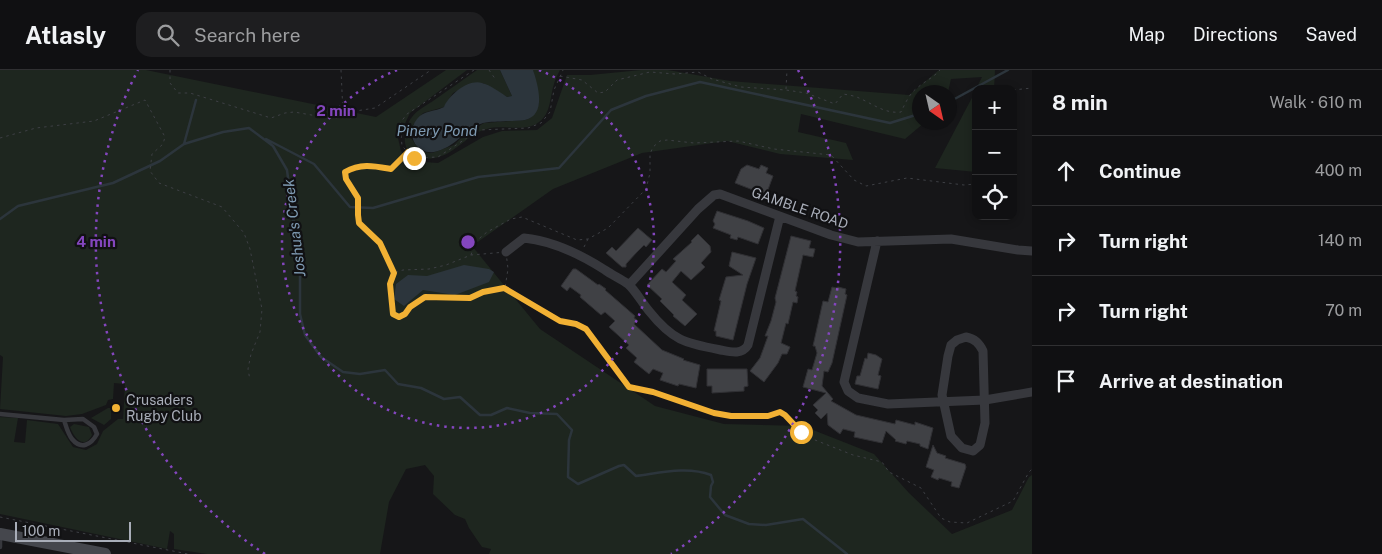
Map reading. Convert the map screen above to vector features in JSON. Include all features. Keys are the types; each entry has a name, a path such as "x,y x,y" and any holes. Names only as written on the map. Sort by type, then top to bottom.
{"main road":[{"path":"0,534 64,550 105,554"}],"street":[{"name":"GAMBLE ROAD","path":"628,285 714,194 720,194 844,239 858,242 951,239 1018,250 1032,250"},
{"path":"506,252 524,238 542,240 580,254 628,285 661,325 676,338 693,344 729,352 738,352 745,349 748,345 780,216"},
{"path":"877,241 844,382 848,391 858,398 888,404 985,400 1032,392"},
{"path":"973,339 980,344 983,351 985,423 980,445 973,450 962,448 950,436 944,402 942,396 951,345 957,340 973,339"}],"lane":[{"path":"0,414 64,420 84,419 90,422 97,434 93,442 85,446 77,443 71,438 64,420"},
{"path":"0,534 0,546"}],"path":[{"path":"170,70 170,83 178,93 190,93 270,118 294,112 337,118 343,113 375,108 431,70"},
{"path":"341,70 343,113"},
{"path":"474,70 407,114 400,123 402,146 414,158 438,157 479,130 528,128 541,123 550,112 554,90 563,70"},
{"path":"490,70 496,80"},
{"path":"786,90 787,70"},
{"path":"560,76 582,80 598,93 605,92 617,80 650,72 675,74 698,72 712,80 741,87 806,92 835,104 843,94 858,97 877,108 896,113 901,112 916,88 934,77 940,70"},
{"path":"1017,90 1032,88"},
{"path":"0,138 36,128 94,121 145,100 165,138 163,144 152,154 150,171 159,183 222,207 244,233 250,249 262,309 260,332 251,354 250,380"},
{"path":"582,250 588,240 608,228 646,189 650,173 650,154 653,146 667,140 694,143 738,140 774,149 831,155 854,180 866,186 907,178 972,184"},
{"path":"408,152 391,169 370,165 355,167 345,172 346,179 358,198 359,223 380,243 394,273 390,284 393,314 399,317 405,314 410,307 425,297 470,298 483,292 504,288 560,321 576,324 586,329 629,387 653,392 714,413 731,416 768,416 780,412 801,432 815,440 853,455 882,462 889,472 921,488 941,518 958,524 967,523 1013,501 1032,469"},
{"path":"471,255 475,242 487,232 511,219 522,217 577,240 588,240"},
{"path":"394,273 403,270 429,269 446,265 471,255 506,252 508,269 504,288"},
{"path":"0,517 188,554"}],"shaded area":[{"path":"0,70 146,70 376,117 446,70 467,70 410,113 398,138 401,151 410,161 438,163 483,137 502,131 537,130 552,118 567,75 668,70 730,81 909,95 912,92 912,130 916,130 905,139 801,114 798,132 846,143 853,160 780,154 727,141 642,153 553,189 472,246 540,329 655,406 724,424 803,426 874,454 909,493 952,534 1012,510 1029,477 1032,475 1032,554 489,554 491,549 482,547 465,519 455,515 433,494 434,476 425,465 406,469 389,502 380,554 207,554 174,549 174,534 170,531 167,549 0,514 0,417 18,418 14,442 25,443 27,420 58,424 73,447 86,450 97,444 103,431 118,419 123,419 125,384 114,383 113,399 108,400 106,405 82,414 66,416 0,409 3,357 0,355"},
{"path":"477,70 500,70 512,96 507,97 483,83 470,84 453,93 444,107 423,113 413,125 411,138 418,148 424,152 432,153 454,145 465,134 484,123 530,118 539,103 533,70 560,70 554,82 546,114 539,122 521,128 500,127 487,129 473,135 448,153 434,158 427,159 409,152 405,137 406,128 412,117 419,110"},
{"path":"939,70 995,70 994,85 978,85 982,77 951,79 950,85 921,85"},
{"path":"972,98 972,172 935,168 955,130 957,130 957,126"},
{"path":"111,408 111,419 104,425 91,418"},
{"path":"74,424 89,427 92,435 86,442 80,441 74,435 70,427"}],"water":[{"name":"Pinery Pond","path":"500,70 533,70 537,83 539,106 532,117 525,120 483,123 471,129 448,147 434,152 428,152 418,147 412,137 412,131 417,119 423,114 444,107 446,102 455,93 465,86 471,83 482,83 507,97 512,96"},
{"path":"464,265 489,269 494,272 489,282 455,295 423,290 404,306 394,299 396,284 408,275 427,276"}],"building":[{"path":"747,165 759,169 761,165 768,168 766,173 773,176 766,195 735,183 741,169"},
{"path":"717,211 764,228 758,244 738,237 737,240 730,238 731,235 713,228 715,224 713,221"},
{"path":"638,228 652,240 646,247 644,245 637,252 626,264 626,267 622,267 606,253 612,247 616,251"},
{"path":"698,234 710,246 711,252 701,263 705,267 691,280 681,271 672,282 686,295 682,300 697,314 685,326 673,316 660,301 662,299 647,285 662,269 666,272 676,261 673,259"},
{"path":"791,236 811,241 809,248 815,249 813,257 803,255 795,291 798,297 797,303 793,302 781,343 790,347 787,354 782,354 778,363 764,382 750,371 760,358 768,336 765,336 776,302 775,298"},
{"path":"732,252 756,258 747,284 733,340 716,336 716,331 714,331 721,301 719,300 726,277 743,275 729,266"},
{"path":"573,269 576,269 606,289 635,316 634,318 637,320 634,324 662,350 683,360 700,365 696,388 679,384 678,386 660,380 663,373 653,369 649,374 634,362 637,358 626,348 629,345 609,327 615,321 605,312 601,315 570,287 567,291 561,286"},
{"path":"832,287 846,289 845,294 847,295 832,363 828,372 824,371 822,386 833,399 831,401 856,415 895,424 896,420 915,425 915,422 933,428 928,449 920,446 920,444 907,441 906,444 895,441 886,431 882,443 854,437 855,432 843,429 840,434 828,425 827,413 821,419 815,413 818,410 813,405 826,393 803,387 808,369 812,370 817,353 815,346 813,346 823,301 828,302"},
{"path":"868,353 882,359 878,375 881,376 878,389 855,384 857,376 860,376"},
{"path":"707,369 747,369 748,386 744,387 744,391 712,393 712,386 707,386"},
{"path":"933,445 937,453 946,456 945,458 965,464 966,467 959,488 951,486 952,482 931,477 934,470 926,467"}],"waterway":[{"path":"957,98 1008,70"},
{"path":"266,139 314,164 350,207 373,208 478,177 559,168 611,110 646,96 700,82 890,123 912,116"},
{"path":"184,144 196,100"},
{"name":"Joshua's Creek","path":"0,219 18,206 113,183 160,161 184,144 223,132 249,128 273,146 287,170 300,272 300,314 305,335 321,357 343,372 360,374 385,370 398,384 421,388 444,399 460,397 480,415 491,415 507,408 530,413 557,414 572,430 569,440 568,477 578,484 624,465 636,476 674,471 702,472 711,475 713,482 710,497 725,515 749,524 766,525 803,519 847,554"}],"place":[{"name":"Crusaders Rugby Club","path":"116,408"}],"route":[{"path":"414,158 408,152 391,169 370,165 355,167 345,172 346,179 358,198 359,223 380,243 394,273 390,284 393,314 399,317 405,314 410,307 425,297 470,298 483,292 504,288 560,321 576,324 586,329 629,387 653,392 714,413 731,416 768,416 780,412 801,432"}]}
